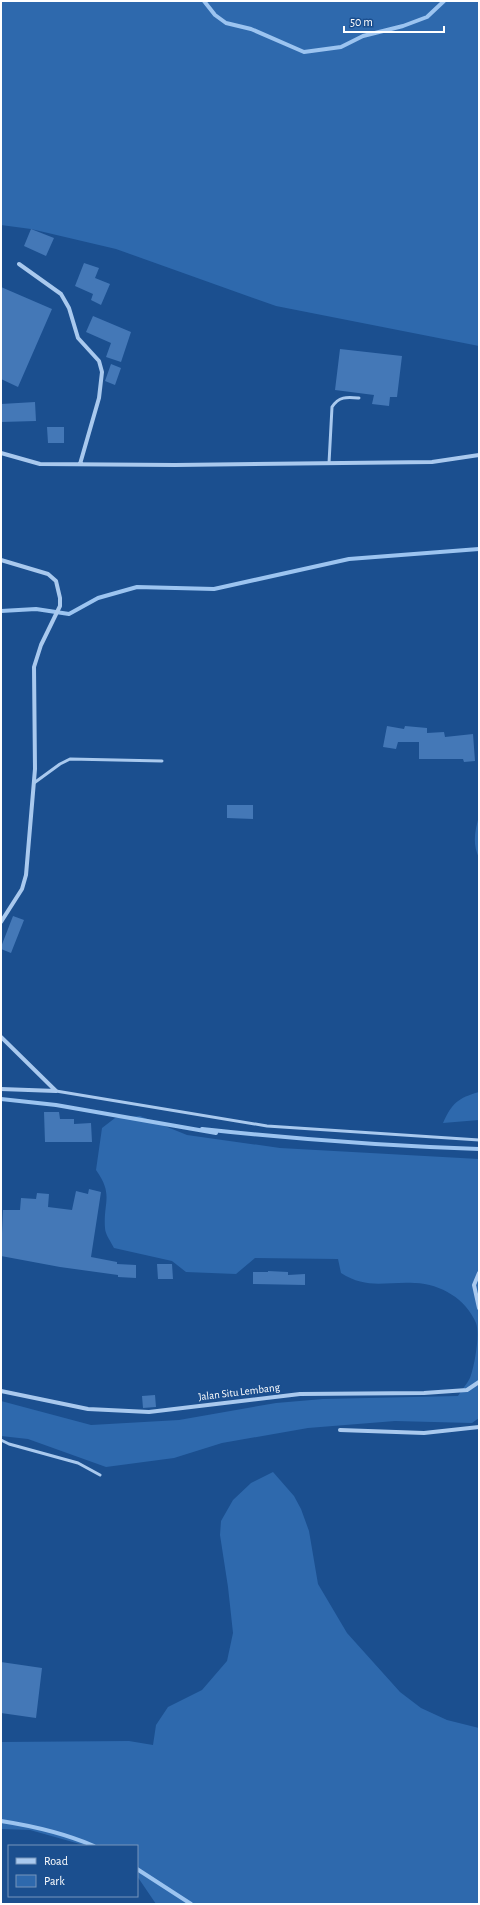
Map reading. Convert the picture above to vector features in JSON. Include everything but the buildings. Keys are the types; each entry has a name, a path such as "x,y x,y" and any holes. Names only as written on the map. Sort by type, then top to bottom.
{"street":[{"path":"19,264 61,294 69,308 78,338 99,361 102,372 99,398 80,464"},
{"path":"1,453 40,464 432,462 479,455"},
{"path":"1,560 48,574 56,582 59,589 60,606 41,645 34,667 34,783 26,874 22,889 1,922"},
{"path":"1,1037 56,1091"},
{"path":"1,1089 56,1091"},
{"path":"479,1273 474,1285 479,1308"},
{"name":"Jalan Situ Lembang","path":"1,1391 88,1409 149,1412 300,1394 424,1393 467,1390 479,1382"},
{"path":"340,1430 424,1432 479,1427"}],"lane":[{"path":"329,463 332,407 336,401 344,397 359,398"},
{"path":"34,783 60,764 70,759 162,761"},
{"path":"56,1091 267,1126 479,1140"},
{"path":"1,1440 9,1444 78,1463 100,1475"}],"green space":[{"path":"1,1 479,1 479,346 276,306 116,249 31,229 1,225"},
{"path":"479,816 479,858 475,847 475,832"},
{"path":"479,1092 479,1120 443,1123 449,1111 456,1102"},
{"path":"140,1116 187,1135 280,1148 479,1159 479,1418 472,1423 395,1421 308,1428 222,1443 174,1458 106,1467 28,1439 1,1436 1,1401 91,1425 179,1420 276,1403 323,1399 458,1396 470,1378 476,1349 476,1323 472,1314 459,1300 452,1294 434,1286 415,1283 377,1284 360,1281 341,1273 338,1259 255,1258 236,1274 186,1272 172,1261 114,1248 105,1230 105,1186 96,1170 102,1128 115,1118"},
{"path":"273,1472 294,1496 301,1509 309,1531 318,1584 347,1633 400,1692 421,1708 447,1720 479,1728 479,1904 156,1904 138,1877 138,1845 83,1845 30,1830 1,1829 1,1742 129,1741 153,1745 156,1725 168,1707 202,1690 227,1661 233,1633 220,1535 221,1521 233,1500 251,1483"}],"waterway":[{"path":"204,1 215,15 226,23 251,29 304,52 341,47 363,36 403,26 427,17 444,1"},
{"path":"1,611 36,609 69,614 98,598 137,587 214,589 349,559 479,549"},
{"path":"1,1099 56,1105 216,1133 202,1129 340,1142 479,1149"},
{"path":"1,1821 48,1830 91,1845"},
{"path":"138,1870 191,1904"}]}
